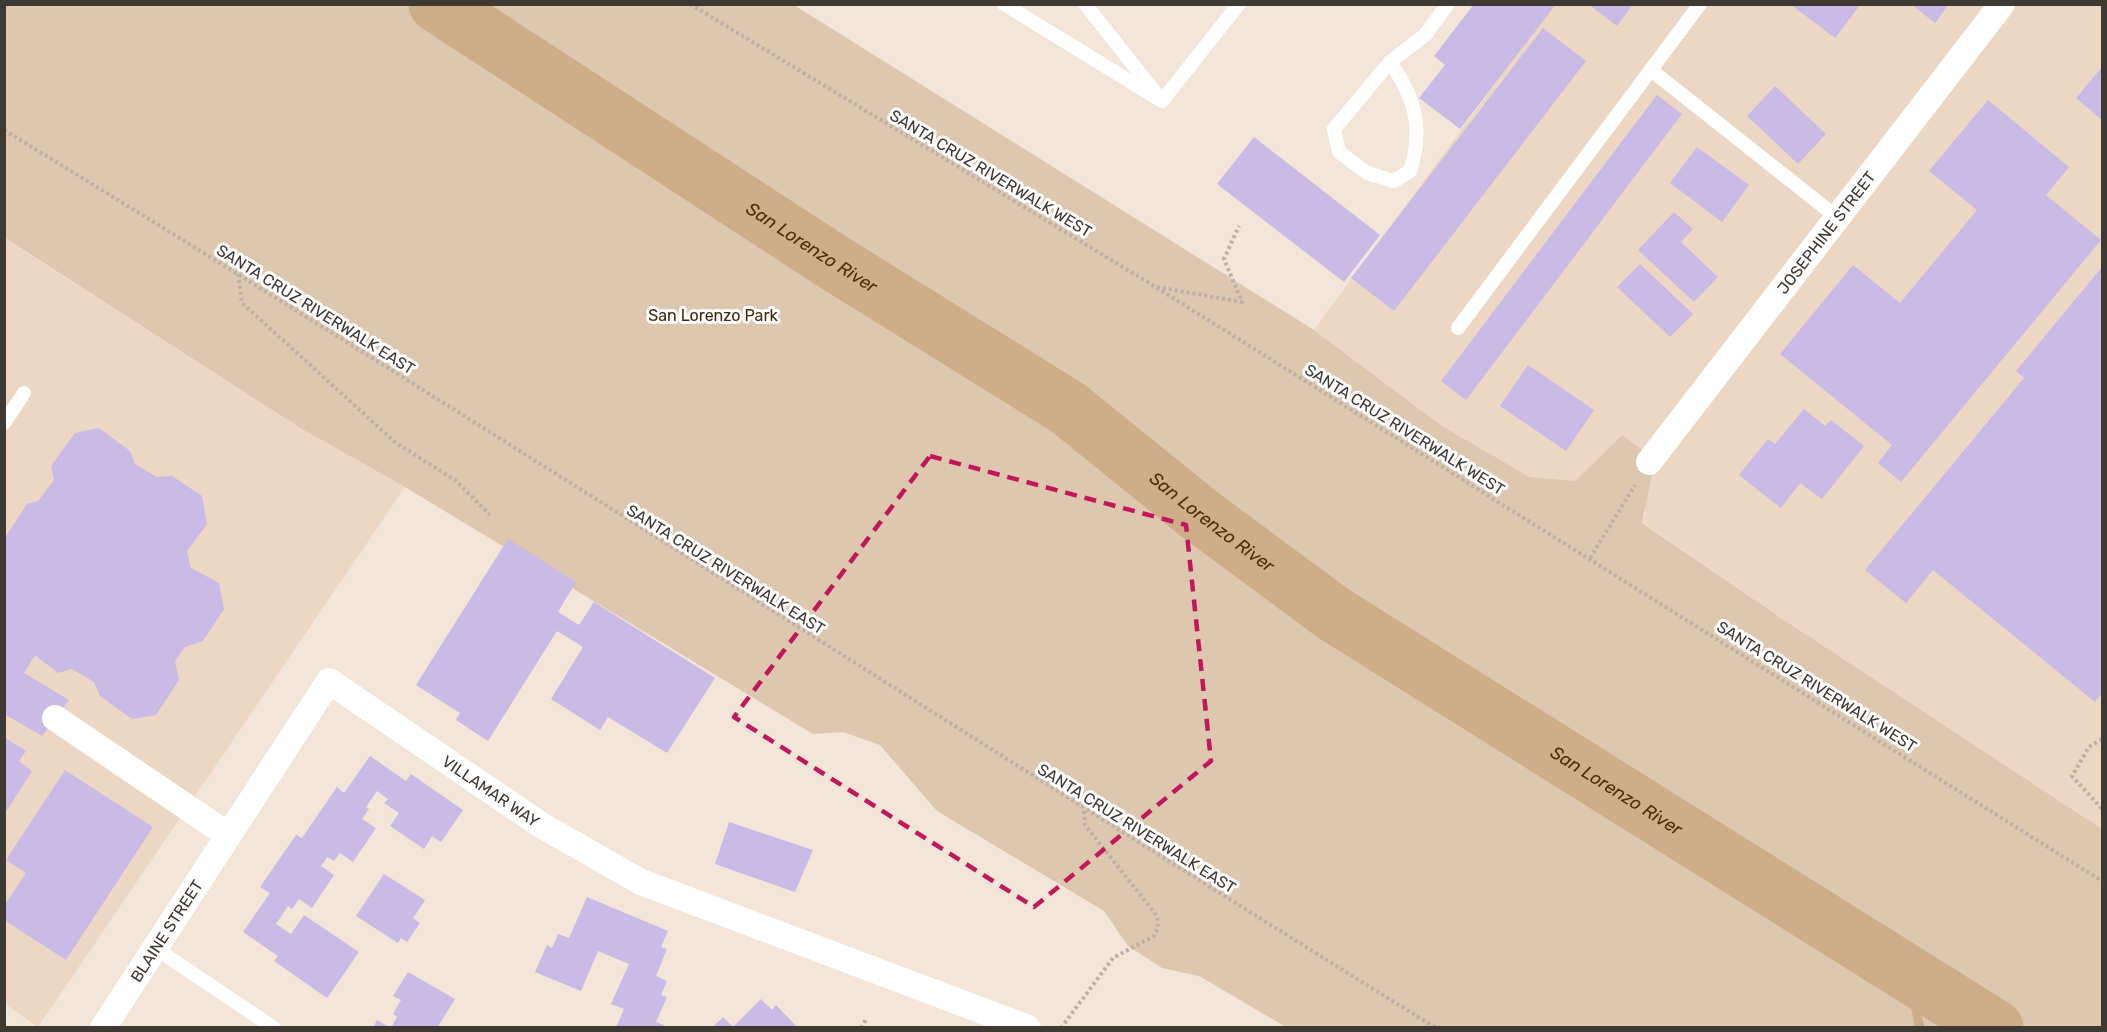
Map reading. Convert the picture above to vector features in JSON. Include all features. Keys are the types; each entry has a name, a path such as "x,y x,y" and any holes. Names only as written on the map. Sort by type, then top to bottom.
{"street":[{"name":"JOSEPHINE STREET","path":"1649,462 2002,4"},
{"name":"VILLAMAR WAY","path":"228,835 329,681 541,825 641,882 1028,1028"},
{"path":"56,718 228,835"},
{"name":"BLAINE STREET","path":"103,1028 228,835"}],"lane":[{"path":"1004,4 1162,101"},
{"path":"1085,4 1162,101"},
{"path":"1162,101 1239,4"},
{"path":"1390,62 1407,87 1417,124 1418,146 1410,171 1394,181 1367,174 1339,152 1334,129 1390,62 1425,35 1448,4"},
{"path":"1458,327 1700,4"},
{"path":"1651,70 1838,218"},
{"path":"4,423 24,393"},
{"path":"154,948 274,1028"}],"path":[{"name":"SANTA CRUZ RIVERWALK WEST","path":"690,4 1154,286 2103,881"},
{"name":"SANTA CRUZ RIVERWALK EAST","path":"4,130 238,274 1084,810 1436,1028"},
{"path":"1154,286 1242,302 1224,259 1239,226"},
{"path":"238,274 242,303 396,442 454,480 490,515"},
{"path":"1590,558 1649,462"},
{"path":"2103,739 2089,747 2072,776 2103,809"},
{"path":"1061,1028 1113,958 1154,936 1158,928 1157,916 1085,825 1084,810"},
{"path":"861,1028 866,1019"}],"highlighted area":[{"path":"930,456 1186,525 1211,761 1034,907 734,717"}],"shaded area":[{"path":"1553,5 2102,5 2102,829 1784,620 1642,522 1646,513 1622,435 1575,481 1530,477 1442,426 1314,330"},
{"path":"4,238 302,429 405,487 38,1027 4,1003"}],"green space":[{"name":"San Lorenzo Park","path":"4,5 794,5 1314,330 1442,426 1530,477 1575,481 1622,435 1655,460 1642,523 1784,620 2102,829 2102,1027 1286,1027 1199,976 1162,968 1128,946 1104,911 937,811 880,745 843,732 813,734 405,487 302,429 5,238"}],"building":[{"path":"1474,4 1556,4 1460,129 1419,98 1445,65 1434,56"},
{"path":"1588,4 1633,4 1617,26"},
{"path":"1790,4 1861,4 1835,38"},
{"path":"1911,4 1949,4 1935,23"},
{"path":"1543,28 1586,61 1394,311 1351,278"},
{"path":"2102,67 2102,120 2076,98"},
{"path":"1775,86 1826,134 1798,164 1747,116"},
{"path":"1657,95 1682,114 1466,400 1441,381"},
{"path":"1988,100 2069,167 2046,195 2101,240 1901,482 1878,463 1892,445 1780,354 1853,265 1900,303 1977,210 1929,171"},
{"path":"1254,137 1380,235 1344,282 1217,184"},
{"path":"1697,147 1749,185 1722,222 1670,183"},
{"path":"1674,212 1693,229 1681,242 1718,277 1694,302 1638,250"},
{"path":"1640,264 1693,314 1670,337 1617,287"},
{"path":"2102,267 2102,693 2095,702 1933,570 1906,603 1865,570 2024,378 2016,371"},
{"path":"1528,365 1594,410 1566,451 1500,406"},
{"path":"1804,409 1825,426 1831,420 1864,446 1822,499 1800,483 1781,508 1739,475 1768,439 1775,444"},
{"path":"99,428 130,451 135,464 157,477 172,476 202,496 207,524 187,551 191,568 219,583 224,609 203,641 185,647 175,661 179,680 156,715 132,719 100,696 94,682 72,669 58,673 35,655 24,673 69,700 42,736 4,714 4,539 27,504 38,501 54,480 51,466 75,433"},
{"path":"508,539 576,582 558,612 579,625 594,602 715,678 667,753 608,717 600,730 551,699 583,647 557,631 488,741 456,720 460,713 416,685"},
{"path":"4,737 26,751 19,761 32,771 4,815"},
{"path":"370,756 406,781 411,774 463,810 441,842 432,836 424,849 390,826 399,813 384,803 388,799 377,791 366,807 369,809 362,819 376,828 353,862 340,853 334,861 327,857 321,866 334,875 312,908 299,899 292,909 288,906 276,924 291,934 304,915 359,952 327,998 274,961 278,956 243,932 270,893 260,887 296,835 302,838 337,787 344,793"},
{"path":"65,770 153,827 66,960 4,920 4,906 26,873 6,860"},
{"path":"729,822 813,850 795,892 715,864"},
{"path":"384,874 425,900 413,918 420,923 407,942 401,938 398,943 356,916"},
{"path":"587,897 668,931 661,947 667,949 656,976 667,981 661,995 667,997 656,1022 664,1025 663,1028 616,1028 624,1009 611,1004 629,964 598,951 581,991 535,972 547,945 552,948 558,934 569,938"},
{"path":"408,972 455,999 437,1028 391,1028 397,1017 393,1014 401,1000 393,996"},
{"path":"761,999 772,1010 776,1005 798,1028 712,1028 723,1017 733,1027"},
{"path":"377,1020 391,1028 373,1028"}],"waterway":[{"name":"San Lorenzo River","path":"437,4 830,260 1068,408 1199,514 1334,614 1995,1028"},
{"path":"1908,973 1920,1028"}]}
